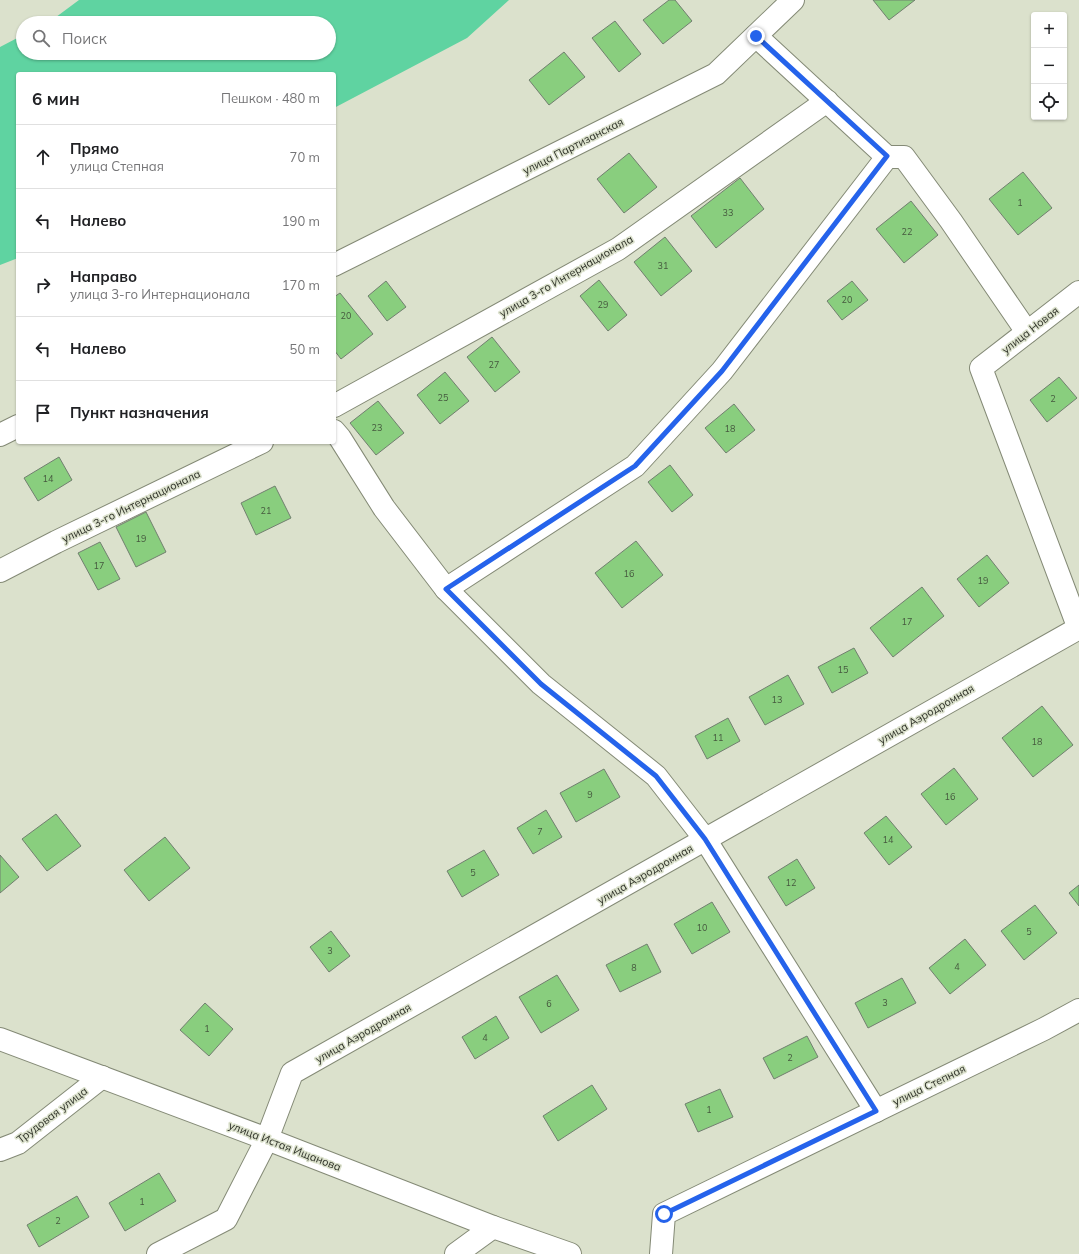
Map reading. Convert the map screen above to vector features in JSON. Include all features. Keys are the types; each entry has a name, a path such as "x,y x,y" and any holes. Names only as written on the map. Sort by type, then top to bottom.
{"street":[{"name":"улица Партизанская","path":"336,264 716,74 793,0"},
{"path":"756,36 887,156 904,157 951,221 1027,332"},
{"name":"улица 3-го Интернационала","path":"336,405 618,249 827,101"},
{"path":"446,589 635,466 722,371 887,156"},
{"name":"улица Новая","path":"1079,292 981,368 1079,628"},
{"path":"0,435 16,427"},
{"path":"336,433 384,508 446,589 541,684 656,776 705,839 876,1111"},
{"name":"улица 3-го Интернационала","path":"0,571 70,535 258,444"},
{"name":"улица Аэродромная","path":"158,1254 226,1219 267,1138 292,1073 1079,628"},
{"name":"улица Степная","path":"661,1254 664,1214 1044,1030 1079,1010"},
{"name":"улица Истая Ищанова","path":"0,1039 267,1138 494,1227 570,1254"},
{"name":"Трудовая улица","path":"0,1150 18,1143 102,1077"},
{"path":"456,1254 494,1227"}],"shaded area":[{"path":"79,0 509,0 467,38 336,107 336,72 16,72 16,259 0,265 0,47 16,39 16,60 336,60 336,16 57,16"}],"building":[{"path":"669,0 675,0 692,21 663,44 643,20"},
{"path":"873,0 915,0 889,20"},
{"path":"615,21 641,54 619,72 592,38"},
{"path":"564,52 585,77 549,105 529,80"},
{"path":"629,153 657,187 624,213 597,179"},
{"path":"1023,172 1052,208 1018,235 989,199"},
{"path":"740,178 764,209 716,248 691,216"},
{"path":"911,201 938,235 904,263 876,229"},
{"path":"665,237 692,271 661,296 634,262"},
{"path":"599,280 627,315 608,331 580,296"},
{"path":"386,281 406,307 387,321 368,296"},
{"path":"852,281 868,300 842,320 827,301"},
{"path":"340,293 373,334 341,359 336,353 336,296"},
{"path":"492,337 520,372 495,392 467,357"},
{"path":"445,372 469,401 440,424 417,395"},
{"path":"1059,377 1077,398 1047,422 1030,400"},
{"path":"378,401 404,433 376,455 350,423"},
{"path":"734,404 755,430 726,453 705,428"},
{"path":"59,457 72,480 38,501 24,478"},
{"path":"670,465 693,495 672,512 648,482"},
{"path":"275,486 291,518 256,535 241,503"},
{"path":"146,512 166,552 136,567 116,527"},
{"path":"636,541 663,575 622,608 595,573"},
{"path":"100,542 120,579 98,590 78,553"},
{"path":"987,555 1009,583 979,607 957,579"},
{"path":"922,587 944,616 893,657 870,628"},
{"path":"854,648 868,673 832,693 818,667"},
{"path":"788,675 804,704 765,725 749,697"},
{"path":"1042,706 1073,745 1033,777 1002,738"},
{"path":"728,718 740,741 707,759 695,736"},
{"path":"954,768 978,799 946,825 921,794"},
{"path":"604,769 620,797 576,822 560,793"},
{"path":"546,810 562,837 533,854 517,828"},
{"path":"56,814 81,846 47,871 22,839"},
{"path":"886,816 912,847 889,865 864,833"},
{"path":"165,837 190,868 149,901 124,870"},
{"path":"484,850 499,875 462,897 447,871"},
{"path":"0,855 19,877 0,893"},
{"path":"797,859 815,888 786,906 768,877"},
{"path":"1079,885 1079,906 1069,893"},
{"path":"712,902 730,932 692,954 674,924"},
{"path":"1035,905 1057,933 1024,960 1001,931"},
{"path":"331,931 350,956 329,972 310,947"},
{"path":"965,939 986,965 950,994 929,968"},
{"path":"647,944 661,972 620,992 606,965"},
{"path":"557,975 579,1010 541,1033 519,997"},
{"path":"902,978 916,1003 868,1028 855,1003"},
{"path":"205,1003 233,1029 209,1056 180,1030"},
{"path":"496,1016 509,1038 475,1059 462,1037"},
{"path":"807,1036 818,1057 774,1079 763,1058"},
{"path":"592,1085 607,1109 558,1141 543,1116"},
{"path":"720,1089 733,1117 698,1132 685,1104"},
{"path":"159,1173 176,1201 125,1231 109,1203"},
{"path":"77,1196 89,1217 39,1247 27,1225"}],"route":[{"path":"664,1214 876,1111 705,839 656,776 541,684 446,589 635,466 722,371 887,156 756,36"}]}
